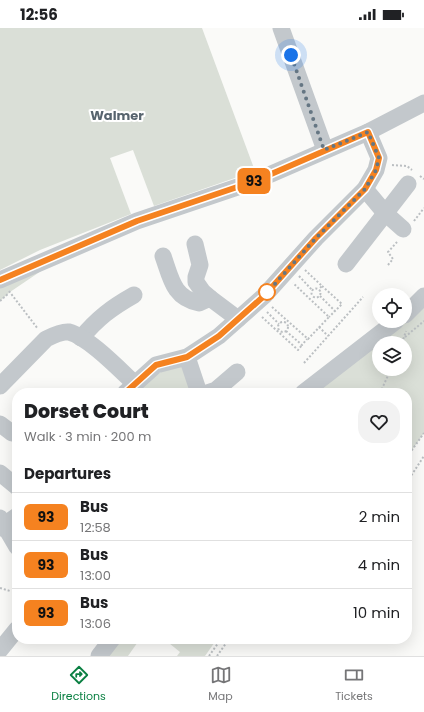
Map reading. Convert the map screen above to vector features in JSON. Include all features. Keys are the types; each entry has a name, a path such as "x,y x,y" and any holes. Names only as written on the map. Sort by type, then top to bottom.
{"street":[{"path":"282,28 324,150"},
{"path":"2,284 137,221 255,181 368,132 424,103"},
{"path":"0,386 46,339 67,332 81,338 130,388 156,365 187,357 219,336 238,319 264,304 291,275 316,238 365,189 376,170 379,158 368,132"},
{"path":"346,264 385,213 416,177"},
{"path":"365,189 385,213 403,229"},
{"path":"195,244 200,265 196,282 203,292 238,319"},
{"path":"163,256 179,294 199,304 210,298"},
{"path":"81,338 96,320 111,308 134,295"},
{"path":"412,308 424,296"},
{"path":"310,388 387,328"},
{"path":"187,357 197,388"},
{"path":"218,388 237,372"},
{"path":"0,473 12,483"},
{"path":"6,522 12,535"},
{"path":"0,650 12,635"},
{"path":"99,656 108,644"}],"path":[{"path":"386,164 407,166 416,177"},
{"path":"262,316 298,350 342,304 304,270"},
{"path":"291,275 312,290 319,289 322,286"},
{"path":"291,275 310,299 329,317"},
{"path":"2,284 23,307 46,339"},
{"path":"319,289 321,292 320,296 335,311"},
{"path":"310,299 312,290"},
{"path":"312,295 315,297 320,296"},
{"path":"304,362 363,297"},
{"path":"264,304 307,339"},
{"path":"264,304 279,324 279,332"},
{"path":"406,336 424,321"},
{"path":"279,324 282,322 287,323"},
{"path":"286,331 288,328 287,323"},
{"path":"319,327 328,336"},
{"path":"279,332 286,331 302,345"},
{"path":"382,388 388,376"},
{"path":"412,450 424,433"},
{"path":"412,474 424,456"},
{"path":"0,588 10,590"},
{"path":"209,656 217,644"},
{"path":"217,656 225,644"}],"shaded area":[{"path":"0,28 202,28 255,171 154,206 133,150 110,158 131,214 40,250 0,270"},
{"path":"47,267 10,292 0,301 0,280"},
{"path":"424,296 424,433 412,450 412,388 321,388 372,342 372,376 412,376 412,336 379,336 388,328 412,328 412,307"},
{"path":"187,357 197,388 134,388"},
{"path":"117,644 136,644 128,656 108,656"},
{"path":"170,644 213,644 205,656 177,656 180,652"}],"bus line":[{"name":"93","path":"0,280 137,221 255,181 368,132 379,158 376,170 365,189 316,238 264,296 219,336 187,357 156,365 130,388"}],"district":[{"name":"Walmer","path":"117,115"}],"route":[{"path":"267,292 264,296 316,238 365,189 376,170 379,158 368,132 324,150 291,55"}]}
